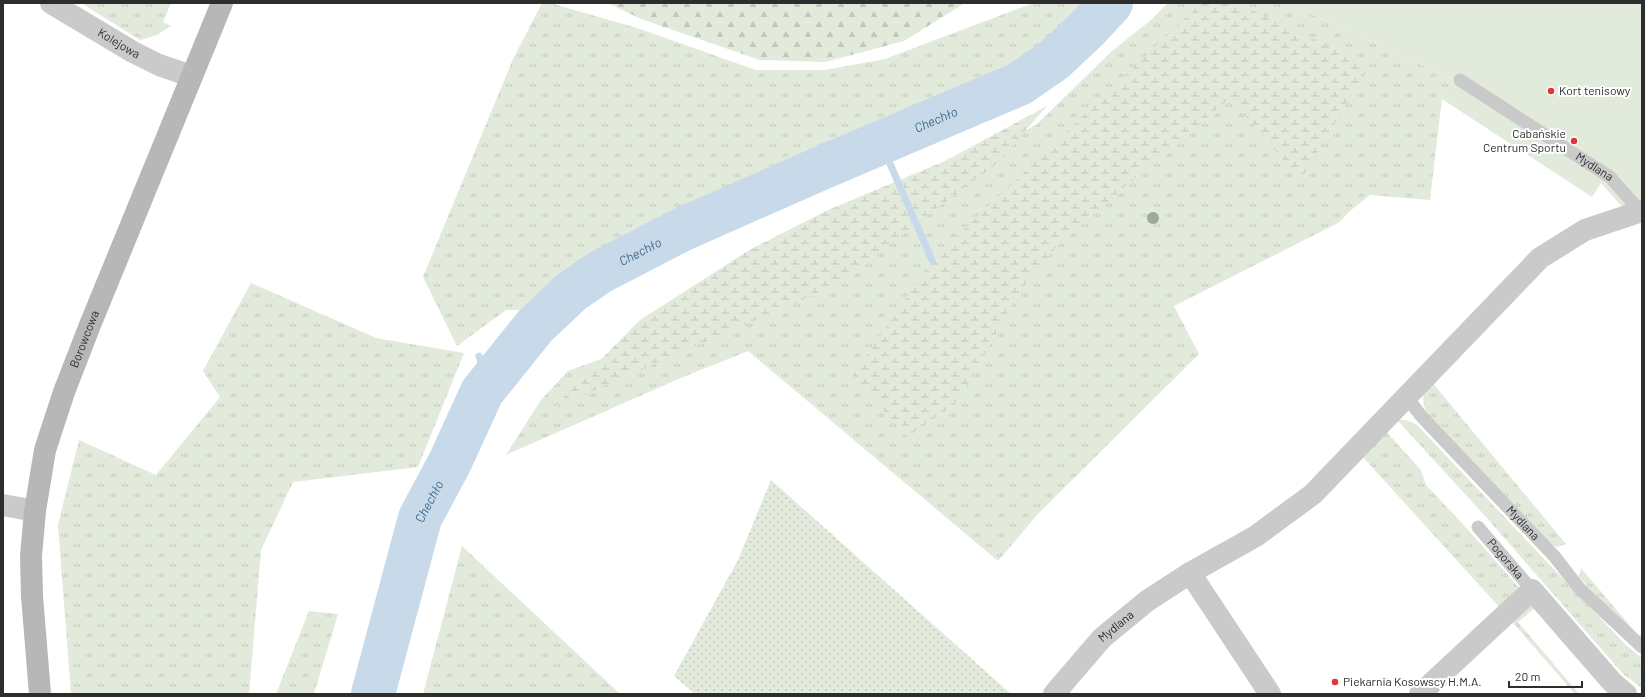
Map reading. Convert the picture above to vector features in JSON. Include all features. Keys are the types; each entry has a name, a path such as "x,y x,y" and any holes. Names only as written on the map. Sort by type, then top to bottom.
{"street":[{"name":"Kolejowa","path":"51,3 134,52 159,65 191,76"},
{"name":"Borowcowa","path":"40,694 32,596 31,549 35,511 45,450 64,392 90,325 222,3"},
{"name":"Mydlana","path":"1054,694 1102,638 1147,601 1190,573 1256,536 1313,494 1540,258 1585,230 1642,211"},
{"path":"3,505 35,511"},
{"path":"1190,573 1270,694"},
{"path":"1420,694 1532,590 1612,682 1626,694"}],"lane":[{"name":"Mydlana","path":"1460,80 1610,177 1642,211"},
{"name":"Mydlana","path":"1406,396 1422,417 1555,557 1578,588 1642,647"},
{"name":"Pogorska","path":"1478,527 1532,590"}],"green space":[{"path":"81,3 171,3 163,22 171,26 157,35 140,40"},
{"path":"542,3 550,3 637,28 756,70 825,70 885,59 1033,3 1095,3 1055,49 968,98 870,140 718,200 570,283 537,318 522,310 506,310 457,346 423,277 513,59"},
{"path":"608,3 965,3 904,41 825,62 760,60 641,19"},
{"path":"1168,3 1287,3 1455,80 1442,99 1430,200 1370,195 1338,223 1174,306 1199,354 1037,515 998,561 748,351 683,377 506,455 541,400 568,371 642,344 956,166 1036,125 1112,51 1151,20"},
{"path":"1201,3 1237,3 1370,65 1301,180 1230,98 1064,238 1019,292 958,402 907,437 853,375 932,260"},
{"name":"Cabańskie Centrum Sportu","path":"1287,3 1642,3 1642,203 1624,209 1601,183 1592,197 1442,99 1455,80"},
{"path":"1047,106 995,165 831,287 553,408 640,320 751,249 828,210 945,161"},
{"path":"251,283 376,338 464,353 418,467 293,482 261,550 249,694 71,694 58,525 79,440 156,475 220,397 203,371"},
{"path":"1431,381 1566,544 1557,547 1548,543 1429,416 1424,406 1423,398"},
{"path":"1397,420 1406,420 1416,424 1626,645 1642,658 1642,688 1623,674 1487,518"},
{"path":"1384,429 1421,470 1426,485 1522,591 1501,609 1361,455"},
{"path":"771,480 1011,694 695,694 674,676 738,560"},
{"path":"462,546 618,692 618,694 423,694"},
{"path":"1581,568 1638,635 1642,635 1642,640 1635,637 1579,577"},
{"path":"1529,598 1537,606 1518,622 1579,694 1575,694 1508,617"},
{"path":"309,611 338,614 314,694 276,694"}],"waterway":[{"name":"Chechło","path":"373,694 420,518 450,462 482,392 535,326 571,292 600,272 683,229 819,169 1019,84 1054,60 1087,29 1111,3"},
{"path":"881,143 932,260"},
{"path":"514,326 524,340"},
{"path":"479,356 489,384"}],"place":[{"name":"Kort tenisowy","path":"1551,91"},
{"name":"Cabańskie Centrum Sportu","path":"1574,141"},
{"name":"Piekarnia Kosowscy H.M.A.","path":"1335,682"}]}
